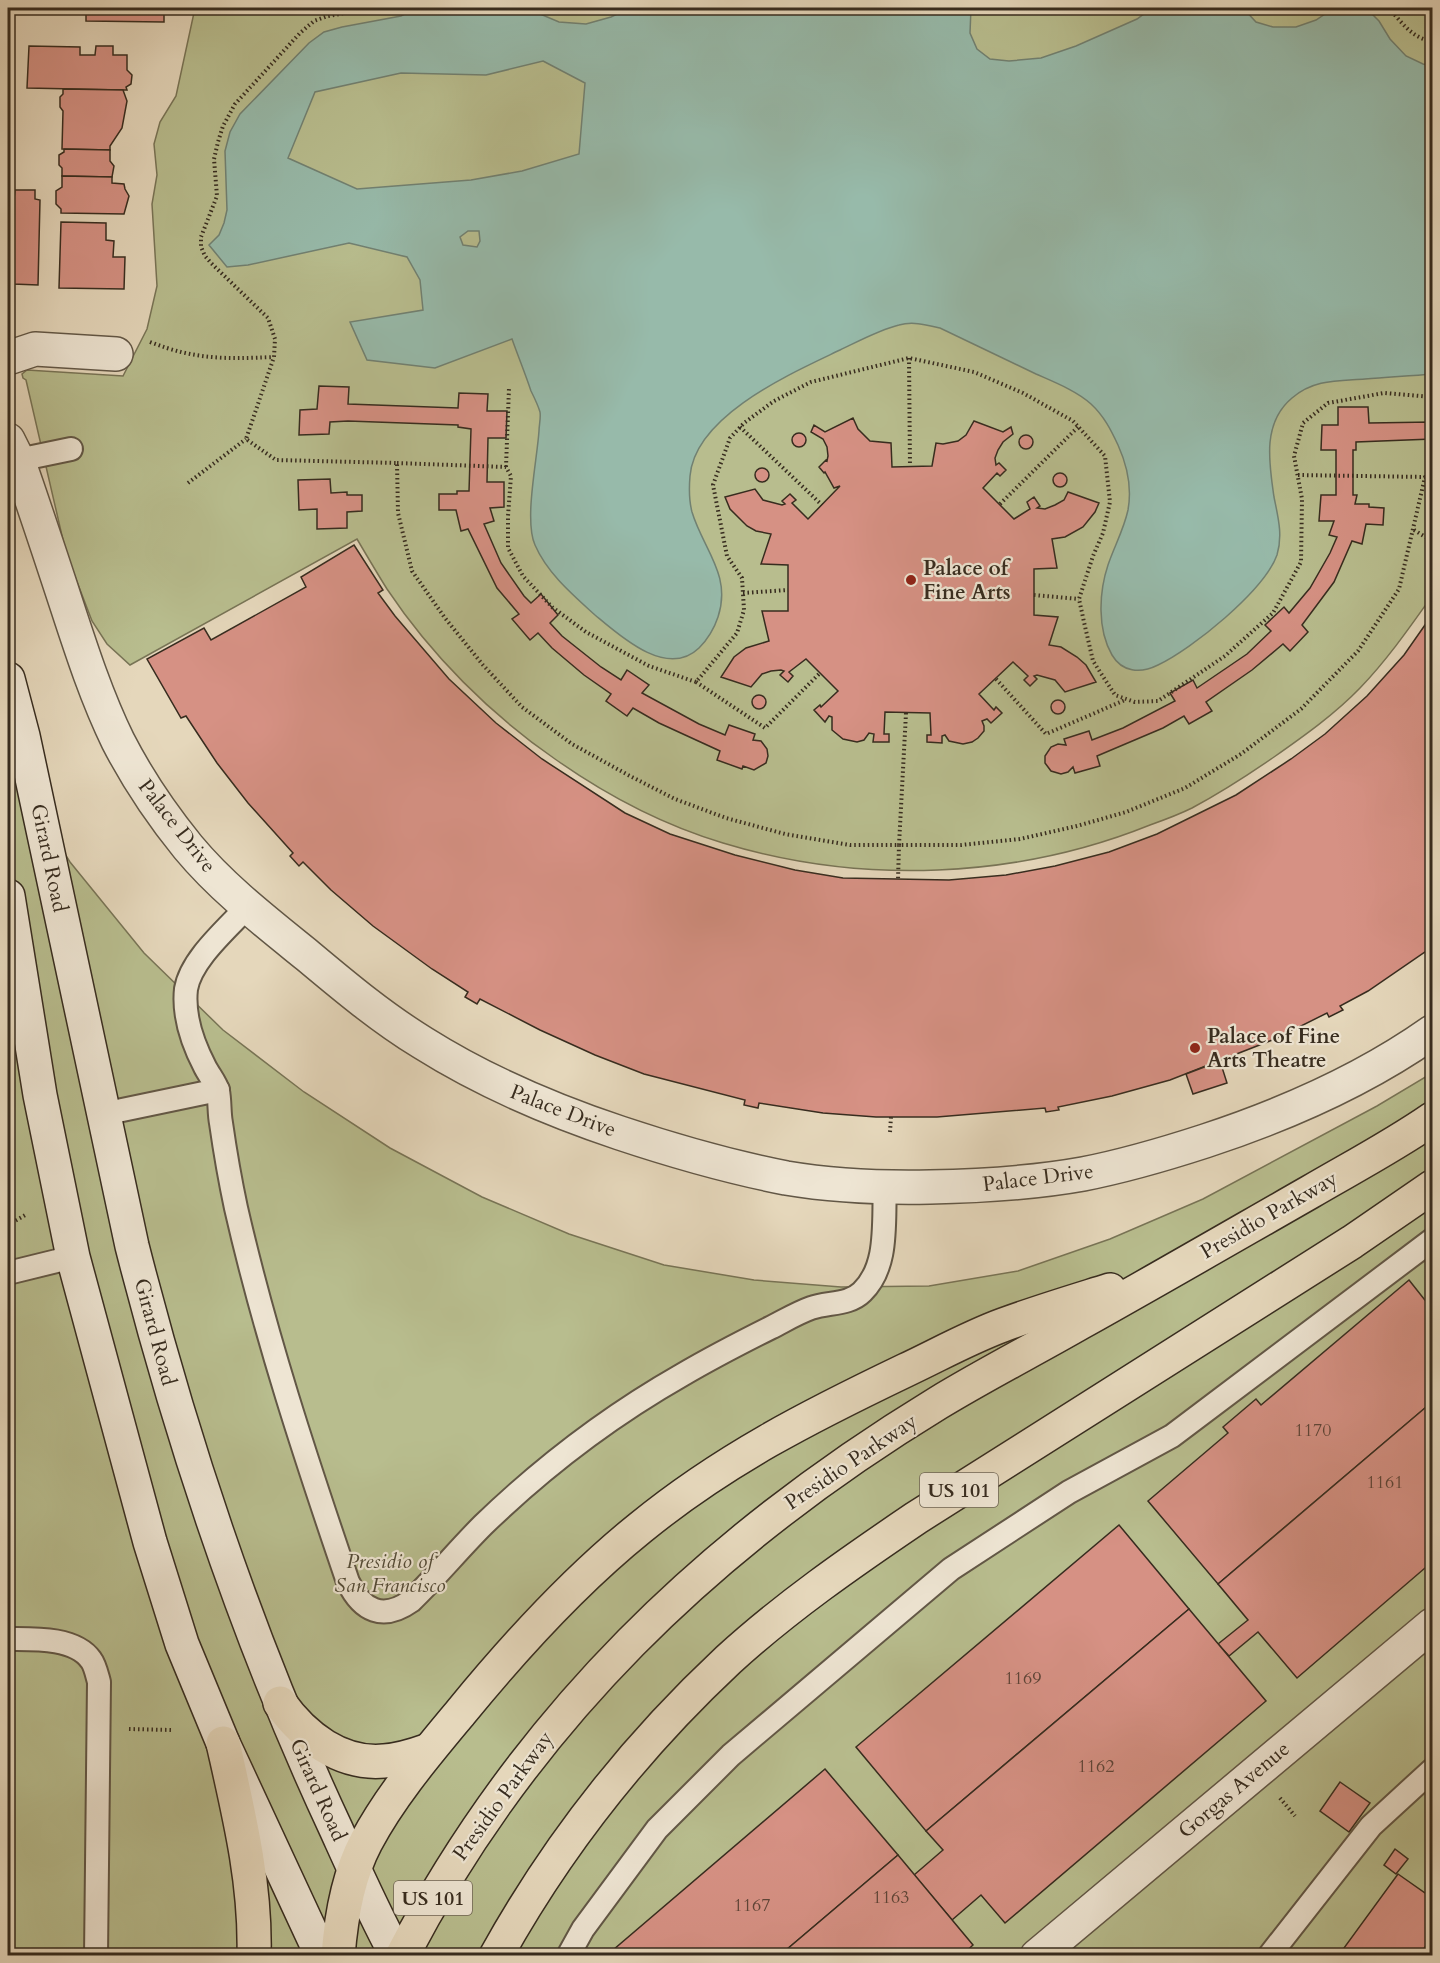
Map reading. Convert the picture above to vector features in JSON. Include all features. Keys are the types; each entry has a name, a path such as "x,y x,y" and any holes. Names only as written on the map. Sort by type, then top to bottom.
{"highway":[{"name":"Presidio Parkway","path":"402,1956 426,1910 468,1842 516,1773 590,1684 684,1590 752,1531 831,1473 902,1426 1432,1119"},
{"name":"US 101","path":"496,1956 512,1926 568,1842 644,1746 728,1661 796,1603 850,1562 916,1518 1352,1242 1432,1187"},
{"path":"338,1956 344,1908 365,1843 376,1824 429,1750 506,1659 574,1587 638,1529 730,1462 830,1406 1001,1325 1178,1268"},
{"path":"280,1703 301,1729 331,1750 357,1760 382,1762 429,1750"},
{"path":"223,1743 250,1870 254,1956"}],"street":[{"path":"8,358 35,349 116,354"},
{"name":"Palace Drive","path":"13,450 87,667 119,743 138,776 188,847 219,880 338,982 419,1041 462,1066 541,1104 649,1143 743,1168 796,1179 885,1188 971,1186 1078,1175 1124,1165 1234,1131 1282,1113 1367,1071 1432,1032"},
{"name":"Girard Road","path":"8,679 23,736 134,1255 185,1439 236,1591 295,1741 397,1956"},
{"path":"8,896 40,1095 73,1257 153,1554 182,1644 223,1743 322,1956"},
{"name":"Gorgas Avenue","path":"1037,1956 1432,1624"}],"lane":[{"path":"13,450 71,449"},
{"path":"248,906 200,959 187,986 186,1000 190,1031 205,1068 218,1090 226,1158 235,1206 288,1402 348,1582 355,1596 364,1606 376,1611 388,1612 411,1602 484,1525 535,1479 565,1454 651,1394 709,1360 800,1312 822,1305 844,1302 862,1292 875,1274 880,1262 885,1188"},
{"path":"103,1114 218,1090"},
{"path":"568,1956 583,1929 651,1838 731,1755 951,1569 1069,1492 1172,1436 1432,1240"},
{"path":"8,1273 73,1257"},
{"path":"8,1639 53,1641 79,1648 92,1660 99,1682 96,1956"},
{"path":"1269,1956 1371,1826 1432,1770"}],"path":[{"path":"188,483 246,439 274,357 274,339 268,318 211,263 201,247 201,237 217,196 214,159 223,126 235,104 300,33 314,21 328,16 374,8"},
{"path":"560,8 580,11 594,8"},
{"path":"1389,8 1409,31 1427,41 1432,41"},
{"path":"116,354 130,334 188,355 228,358 274,357"},
{"path":"909,358 909,467"},
{"path":"696,682 736,633 744,610 742,578 727,556 713,485 730,438 740,427 774,401 811,382 909,358 974,372 1023,393 1073,421 1105,456 1110,502 1103,533 1079,599 1093,661 1115,696 1135,702 1158,701 1226,657 1273,613 1301,562 1302,499 1294,456 1304,423 1328,403 1384,393 1432,397"},
{"path":"509,388 506,467 511,476 508,548 523,576 552,607 586,632 649,666 696,682 765,728 820,673"},
{"path":"740,427 822,505"},
{"path":"1000,504 1078,427"},
{"path":"246,439 276,460 506,467"},
{"path":"397,463 398,513 412,571 445,618 483,665 522,707 572,744 675,799 726,818 785,834 850,845 961,845 1020,838 1077,826 1126,812 1185,788 1242,754 1301,709 1358,651 1399,589 1425,477 1432,464"},
{"path":"1298,475 1432,478"},
{"path":"1414,530 1432,541"},
{"path":"743,593 788,590"},
{"path":"1034,595 1079,599"},
{"path":"996,678 1046,734 1126,699"},
{"path":"898,880 906,713"},
{"path":"890,1132 891,1117"},
{"path":"8,1225 28,1214"},
{"path":"98,1728 171,1730"},
{"path":"1280,1798 1295,1816"}],"green space":[{"path":"195,8 1432,8 1432,596 1380,666 1340,707 1274,757 1234,784 1187,811 1099,843 1046,856 992,866 938,870 883,870 829,866 775,856 701,836 615,797 574,772 531,741 463,682 404,613 357,539 130,665 107,644 92,621 66,553 26,380 22,374 27,370 123,376 147,329 157,286 152,204 157,175 154,144 160,122 176,96"},
{"name":"Presidio of San Francisco","path":"8,765 70,862 144,953 223,1030 304,1092 390,1148 482,1197 569,1234 664,1265 754,1280 841,1287 929,1286 1018,1271 1110,1239 1203,1199 1377,1106 1432,1073 1432,1955 8,1955"}],"shaded area":[{"path":"417,8 526,8 559,22 586,24 611,17 630,8 971,8 970,33 977,49 990,59 1009,61 1041,58 1076,46 1137,19 1152,8 1243,8 1256,22 1273,27 1296,27 1316,20 1334,8 1367,9 1406,56 1432,66 1432,374 1327,382 1309,387 1292,398 1282,408 1276,419 1270,444 1270,471 1280,533 1279,548 1270,569 1243,601 1207,633 1158,665 1145,670 1132,670 1121,665 1112,655 1107,645 1102,622 1101,598 1105,576 1126,517 1129,493 1124,460 1103,418 1091,404 1072,391 940,328 909,323 884,330 773,384 727,415 709,434 696,454 690,476 690,503 719,575 721,602 718,617 715,626 699,648 686,656 673,659 659,657 630,643 595,615 553,574 535,545 532,534 531,506 540,412 512,339 435,368 367,360 350,322 423,310 420,280 407,257 349,243 248,265 227,267 209,245 219,235 224,223 227,210 225,151 230,132 240,114 309,43 324,32 401,16","holes":["543,61 585,83 579,154 522,171 471,180 357,189 288,158 315,92 401,73 486,75","468,231 479,231 480,241 477,247 463,245 460,237"]}],"building":[{"path":"86,8 164,8 164,22 86,21"},
{"path":"29,46 80,47 80,55 95,55 96,46 113,46 113,55 127,55 127,70 132,75 131,84 126,87 127,90 27,88"},
{"path":"63,89 123,90 127,101 122,128 110,146 110,150 62,149 63,111 60,107 60,97"},
{"path":"64,149 110,150 110,161 114,166 112,177 62,176 59,155 64,152"},
{"path":"62,176 112,177 112,183 124,184 129,196 124,214 61,213 61,209 56,204 56,191 62,187"},
{"path":"15,190 35,190 35,199 40,200 38,285 13,284 13,281 8,281 8,199 14,199"},
{"path":"61,222 106,223 106,240 114,241 113,257 125,257 124,289 59,288"},
{"path":"319,386 349,387 348,404 458,408 459,393 488,394 487,411 507,411 506,438 488,438 487,482 504,482 504,507 490,508 494,521 484,524 501,563 524,596 531,603 541,594 558,615 550,623 562,636 621,680 627,670 649,685 642,693 699,724 725,735 729,725 755,734 753,740 761,741 767,749 766,763 754,770 743,766 742,769 717,760 720,751 659,723 633,708 627,716 606,701 611,694 584,675 538,633 530,640 512,619 519,614 497,588 468,529 461,531 456,510 439,510 439,494 469,491 471,429 458,427 458,425 348,421 330,422 329,434 299,435 300,410 317,409"},
{"path":"1338,407 1368,407 1369,423 1432,422 1432,439 1356,442 1356,450 1353,450 1353,495 1357,495 1355,504 1369,504 1369,507 1384,508 1383,525 1366,524 1362,544 1352,541 1334,582 1302,625 1308,632 1290,651 1283,644 1252,670 1206,702 1212,711 1189,724 1184,716 1163,728 1097,756 1100,766 1075,773 1073,767 1061,774 1051,771 1045,763 1045,756 1051,747 1058,744 1066,745 1064,739 1089,731 1092,740 1123,728 1175,701 1170,693 1193,680 1197,688 1247,654 1271,631 1265,625 1284,607 1289,613 1310,588 1337,537 1329,535 1334,521 1319,521 1321,495 1336,495 1336,450 1321,450 1322,425 1338,425"},
{"name":"Palace of Fine Arts","path":"853,418 858,429 870,441 891,443 892,467 932,466 936,443 958,441 966,435 974,421 1003,432 1011,427 1013,434 1003,442 995,458 996,465 999,463 1006,470 1000,476 997,473 983,488 1014,519 1030,509 1027,502 1034,497 1040,506 1037,508 1045,509 1064,500 1068,492 1099,503 1083,527 1065,537 1052,539 1057,568 1034,569 1034,615 1058,617 1049,645 1061,647 1077,657 1086,665 1096,682 1065,692 1055,680 1037,675 1034,676 1037,679 1030,686 1024,680 1028,676 1013,662 979,694 994,710 996,707 1002,713 991,723 987,719 982,721 984,731 972,742 963,744 949,741 945,735 942,736 942,743 927,742 927,735 931,735 930,713 885,712 884,734 889,734 889,742 873,742 874,734 869,733 864,740 857,742 843,739 832,730 832,717 829,716 825,722 814,710 820,705 821,707 838,691 806,659 789,672 793,676 788,682 780,675 784,671 781,670 762,674 751,687 721,677 734,657 746,648 769,641 762,611 788,611 788,565 761,564 771,534 756,531 747,526 730,509 725,497 755,489 763,500 782,505 785,504 782,501 790,494 796,500 792,503 808,519 840,486 834,488 825,472 819,467 827,461 827,447 823,439 811,432 814,425 825,432"},
{"path":"799,433 804,435 806,440 804,445 799,447 794,445 792,440 794,435"},
{"path":"1026,435 1031,437 1033,442 1031,447 1026,449 1021,447 1019,442 1021,437"},
{"path":"762,468 767,470 769,475 767,480 762,482 757,480 755,475 757,470"},
{"path":"1060,473 1065,475 1067,480 1065,485 1060,487 1055,485 1053,480 1055,475"},
{"path":"330,479 331,493 347,492 347,495 362,495 362,511 347,512 347,528 317,529 317,509 299,510 298,480"},
{"path":"354,545 383,590 378,593 449,679 496,723 542,759 625,813 670,834 735,855 795,870 843,878 949,880 1006,875 1055,866 1109,852 1157,834 1236,795 1325,734 1367,696 1404,655 1432,615 1432,947 1368,991 1340,1006 1343,1010 1329,1017 1327,1013 1275,1039 1170,1080 1112,1096 1058,1107 1059,1110 1046,1112 1045,1108 937,1117 876,1117 823,1113 759,1103 758,1108 744,1105 745,1100 644,1074 540,1030 480,999 477,1004 465,997 468,992 373,926 303,862 299,866 290,856 293,853 248,803 217,763 186,716 181,718 147,659 204,628 211,640 306,587 301,577"},
{"path":"759,695 764,697 766,702 764,707 759,709 754,707 752,702 754,697"},
{"path":"1058,700 1063,702 1065,707 1063,712 1058,714 1053,712 1051,707 1053,702"},
{"path":"1220,1061 1227,1083 1193,1094 1186,1074"},
{"path":"1409,1280 1432,1309 1432,1402 1218,1584 1148,1501 1228,1433 1223,1427 1256,1399 1261,1405"},
{"path":"1432,1402 1432,1562 1297,1678 1258,1632 1229,1656 1218,1644 1248,1620 1218,1584"},
{"path":"1119,1525 1189,1609 926,1831 856,1747"},
{"path":"1189,1609 1266,1701 1005,1923 981,1895 952,1920 914,1875 943,1850 926,1831"},
{"path":"825,1769 898,1855 779,1956 606,1956"},
{"path":"1340,1782 1370,1803 1349,1832 1320,1811"},
{"path":"1395,1849 1408,1859 1396,1874 1384,1865"},
{"path":"898,1855 973,1945 961,1956 779,1956"},
{"path":"1398,1874 1432,1898 1432,1937 1419,1956 1346,1956 1341,1952"}],"place":[{"name":"Palace of Fine Arts","path":"911,580"},
{"name":"Palace of Fine Arts Theatre","path":"1195,1048"}]}
